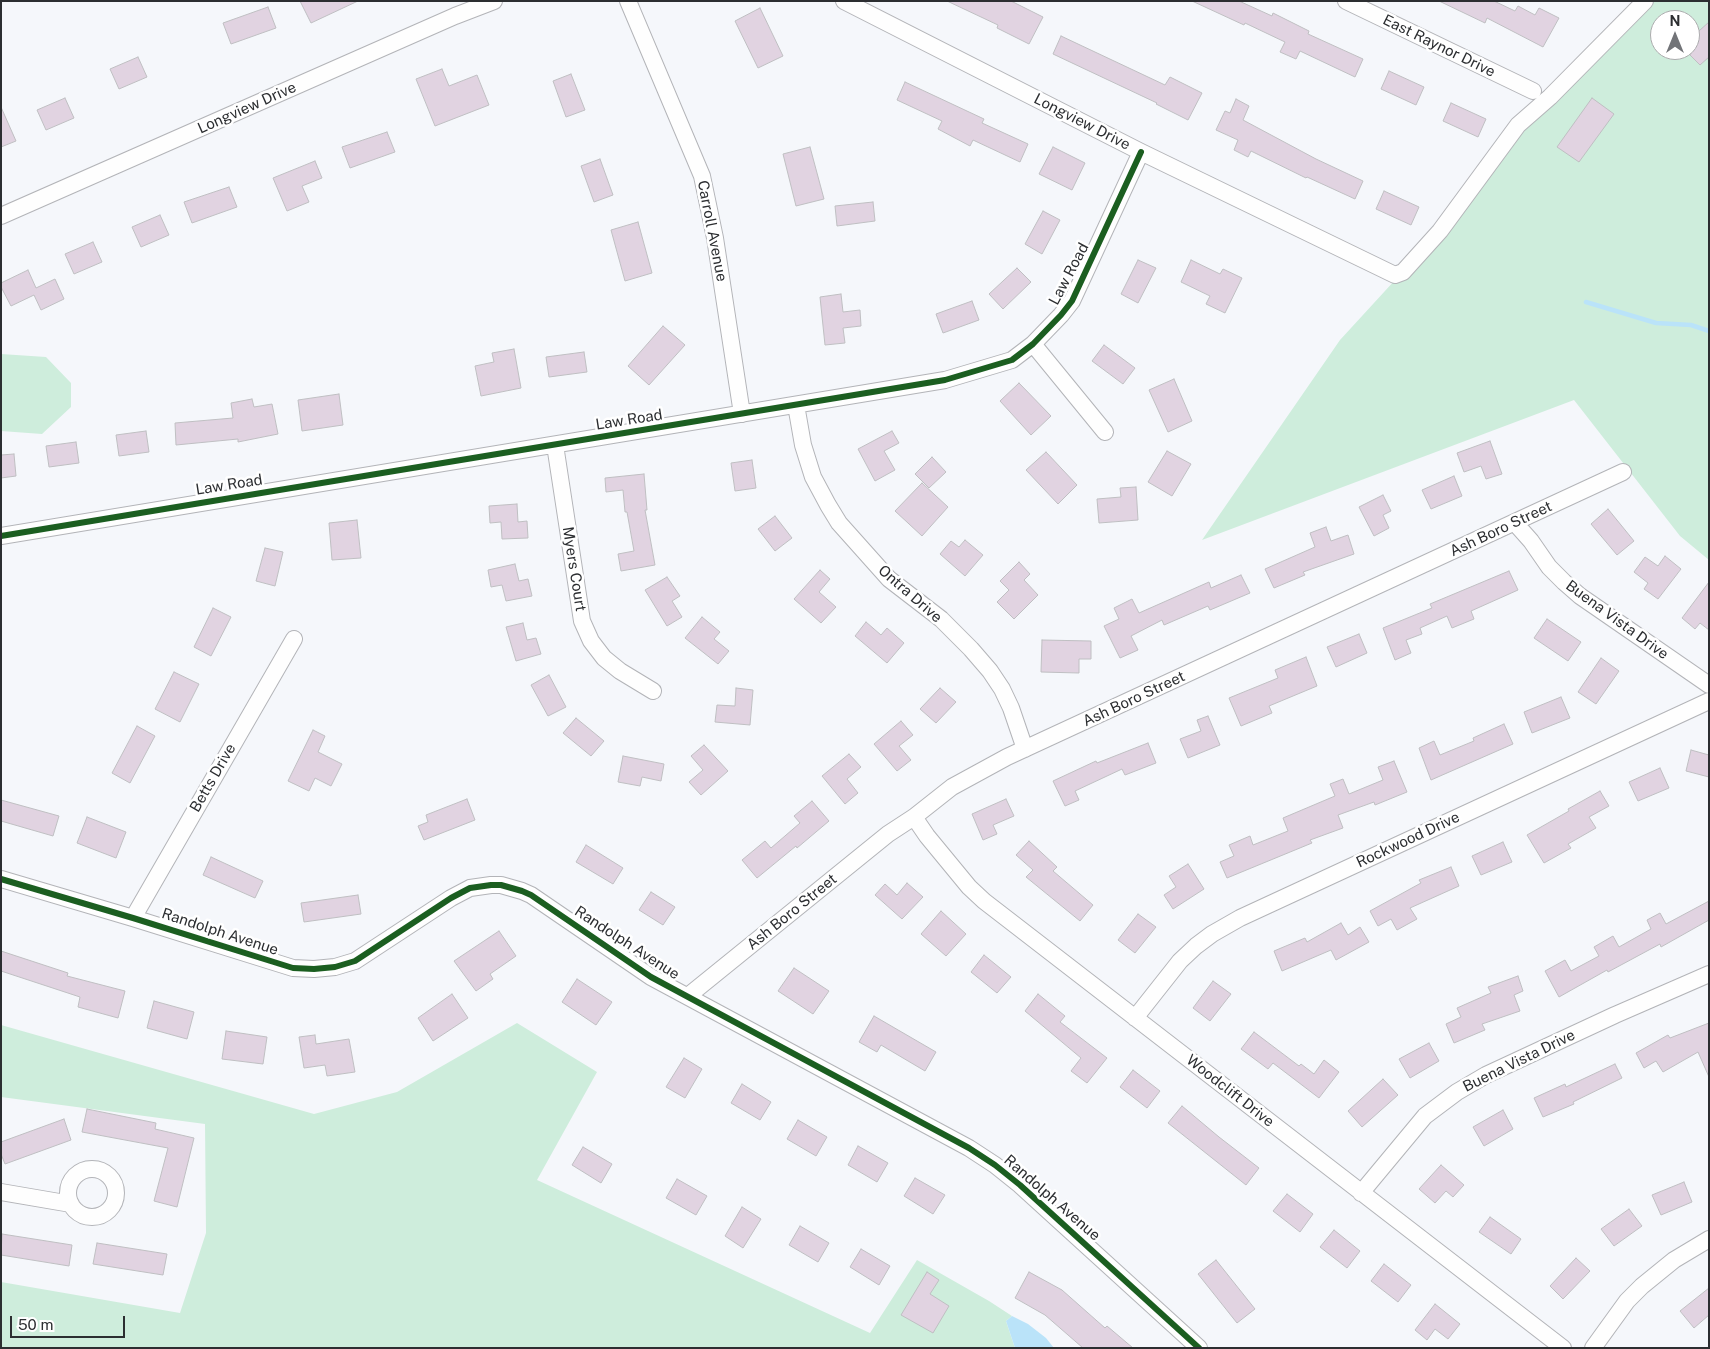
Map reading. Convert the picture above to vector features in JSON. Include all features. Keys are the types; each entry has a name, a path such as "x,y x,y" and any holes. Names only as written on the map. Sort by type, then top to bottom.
{"street":[{"path":"456,16 462,1"},
{"name":"Longview Drive","path":"1,216 494,1"},
{"name":"Carroll Avenue","path":"628,1 702,176 715,238 742,414"},
{"name":"Longview Drive","path":"844,1 1142,152 1395,275 1403,272 1440,231 1518,125 1550,97 1645,1"},
{"name":"East Raynor Drive","path":"1346,1 1533,90"},
{"name":"Law Road","path":"1,536 945,380 1012,360 1033,344 1062,316 1072,301 1142,152"},
{"path":"1033,344 1105,432"},
{"name":"Ontra Drive","path":"796,405 803,445 811,469 828,505 853,539 889,579 941,619 990,671 1008,702 1026,749"},
{"name":"Myers Court","path":"555,445 582,621 591,641 604,658 620,671 653,691"},
{"name":"Ash Boro Street","path":"688,996 888,834 914,817 952,787 1026,749 1623,472"},
{"name":"Buena Vista Drive","path":"1515,523 1531,541 1549,567 1580,596 1709,685"},
{"name":"Betts Drive","path":"133,918 294,639"},
{"name":"Rockwood Drive","path":"1135,1018 1180,961 1196,946 1240,918 1709,702"},
{"name":"Woodclift Drive","path":"914,817 927,836 969,887 984,902 1563,1348"},
{"name":"Randolph Avenue","path":"1,879 293,968 314,969 335,967 356,961 460,892 480,886 501,885 517,889 531,895 651,977 960,1144 995,1165 1020,1185 1199,1348"},
{"name":"Buena Vista Drive","path":"1362,1193 1425,1116 1457,1092 1486,1075 1709,974"},
{"path":"1,1192 71,1204"},
{"path":"1593,1348 1627,1302 1642,1286 1674,1260 1709,1239"}],"green space":[{"path":"1644,1 1709,1 1709,560 1680,536 1574,400 1202,540 1340,340 1440,231 1518,125"},
{"path":"1,354 46,357 71,383 71,407 42,434 1,431"},
{"path":"517,1023 597,1072 537,1180 870,1333 917,1260 1012,1316 1006,1321 1015,1348 1,1348 1,1282 180,1313 206,1233 205,1124 1,1097 1,1025 314,1114 397,1092"}],"water":[{"path":"1012,1316 1028,1324 1046,1338 1054,1348 1015,1348 1006,1321"}],"building":[{"path":"300,1 358,1 311,23"},
{"path":"947,1 1011,1 1043,17 1029,44 997,28 998,25"},
{"path":"1192,1 1239,1 1272,16 1273,13 1309,31 1308,34 1363,59 1355,77 1300,51 1296,59 1280,52 1285,42"},
{"path":"1439,1 1494,1 1515,11 1518,6 1535,15 1539,8 1559,18 1543,47 1487,18 1485,23"},
{"path":"268,7 276,28 231,44 223,23"},
{"path":"760,8 783,56 758,68 735,21"},
{"path":"1709,22 1709,57 1700,65 1695,60 1700,60 1700,30"},
{"path":"1061,36 1165,85 1170,77 1202,93 1188,120 1157,103 1053,54"},
{"path":"138,57 147,77 119,89 110,69"},
{"path":"442,69 449,86 477,75 489,105 435,126 416,79"},
{"path":"1389,71 1424,87 1416,105 1381,89"},
{"path":"571,74 585,110 566,117 553,81"},
{"path":"905,82 984,119 982,123 1028,144 1020,162 973,140 970,146 938,129 942,121 897,100"},
{"path":"65,98 74,118 46,130 37,110"},
{"path":"1592,98 1614,114 1579,162 1557,147"},
{"path":"1236,99 1249,106 1243,120 1316,159 1363,181 1355,199 1251,151 1248,157 1234,150 1238,140 1216,130 1225,111 1230,113"},
{"path":"1451,103 1486,119 1478,137 1443,121"},
{"path":"1,107 16,141 1,147"},
{"path":"387,132 395,152 350,168 342,147"},
{"path":"810,147 824,199 796,206 783,154"},
{"path":"1053,147 1085,163 1072,190 1039,174"},
{"path":"600,159 613,195 594,202 581,166"},
{"path":"315,161 322,178 302,186 309,202 287,211 273,178"},
{"path":"229,187 237,207 192,223 184,202"},
{"path":"1384,191 1419,207 1411,225 1376,209"},
{"path":"873,202 875,221 837,226 835,206"},
{"path":"1043,211 1060,220 1042,254 1025,244"},
{"path":"160,215 169,235 141,247 132,227"},
{"path":"638,222 652,273 625,281 611,230"},
{"path":"93,242 102,262 74,274 65,254"},
{"path":"1138,260 1156,268 1138,303 1121,294"},
{"path":"1191,260 1220,274 1223,269 1242,278 1225,313 1206,304 1210,296 1181,282"},
{"path":"1017,268 1031,282 1003,309 989,294"},
{"path":"28,270 36,288 55,279 64,299 41,310 34,295 11,306 1,287 1,283"},
{"path":"841,294 843,312 860,310 861,326 843,328 845,343 825,345 820,297"},
{"path":"972,301 979,320 943,333 936,314"},
{"path":"663,326 685,345 649,385 628,366"},
{"path":"1104,345 1135,368 1123,384 1092,361"},
{"path":"514,349 521,388 481,396 475,366 494,362 492,353"},
{"path":"584,352 587,372 549,377 546,357"},
{"path":"1174,379 1192,421 1168,432 1149,390"},
{"path":"1019,383 1051,416 1031,435 1000,401"},
{"path":"339,394 343,425 302,431 298,400"},
{"path":"252,399 254,407 272,404 278,434 238,442 238,439 176,445 175,423 233,418 231,403"},
{"path":"146,431 149,452 119,456 116,435"},
{"path":"892,431 899,443 884,451 895,470 875,481 858,449"},
{"path":"1490,441 1502,474 1486,479 1481,466 1464,472 1457,453"},
{"path":"76,442 79,463 49,467 46,446"},
{"path":"1167,451 1191,464 1172,496 1148,482"},
{"path":"1046,452 1077,485 1058,504 1026,470"},
{"path":"14,454 16,476 1,478 1,455"},
{"path":"932,457 946,472 929,488 915,474"},
{"path":"752,460 756,488 735,491 731,463"},
{"path":"644,474 647,510 645,510 655,565 621,571 618,554 634,551 627,512 625,512 623,490 606,492 605,478"},
{"path":"1454,476 1462,496 1431,509 1422,490"},
{"path":"922,483 948,507 922,536 895,511"},
{"path":"1136,487 1138,520 1099,523 1097,499 1121,497 1120,488"},
{"path":"1383,495 1391,511 1383,515 1389,528 1374,536 1359,507"},
{"path":"517,504 518,522 527,521 528,538 502,539 501,522 490,523 489,506"},
{"path":"1608,509 1634,541 1617,555 1591,524"},
{"path":"775,516 792,538 775,551 758,529"},
{"path":"357,520 361,558 332,560 329,523"},
{"path":"1326,527 1331,541 1348,535 1354,554 1303,572 1305,575 1274,588 1265,569 1315,547 1310,533"},
{"path":"965,540 983,555 965,576 940,554 951,541 959,547"},
{"path":"265,548 283,552 275,586 256,581"},
{"path":"1665,556 1681,569 1658,599 1644,589 1648,583 1634,572 1645,557 1658,566"},
{"path":"1019,562 1030,574 1024,580 1038,595 1014,619 997,602 1009,590 1000,581"},
{"path":"515,564 519,581 528,579 532,596 506,601 502,585 491,587 488,570"},
{"path":"820,570 830,579 819,592 836,607 821,623 794,599"},
{"path":"1509,571 1518,590 1471,611 1474,619 1452,628 1447,616 1420,628 1422,634 1406,640 1411,653 1395,660 1383,628 1432,608 1430,604"},
{"path":"1241,575 1250,593 1210,610 1208,606 1164,625 1162,620 1131,636 1138,650 1120,658 1104,626 1119,619 1114,608 1132,599 1139,613 1209,582 1211,588"},
{"path":"667,577 680,596 672,601 682,617 667,626 645,590"},
{"path":"1709,582 1709,630 1700,623 1695,629 1682,618"},
{"path":"213,608 231,617 211,656 194,647"},
{"path":"702,617 720,632 714,639 729,651 718,664 685,638"},
{"path":"1547,619 1581,642 1568,661 1534,638"},
{"path":"866,622 881,635 887,628 904,643 887,663 855,636"},
{"path":"523,623 527,640 536,638 541,654 516,661 506,627"},
{"path":"1359,634 1367,653 1336,667 1327,647"},
{"path":"1042,640 1091,641 1091,659 1079,659 1079,673 1041,672"},
{"path":"1306,657 1317,686 1269,706 1272,713 1241,726 1229,698 1278,678 1275,670"},
{"path":"1601,658 1619,671 1596,704 1578,692"},
{"path":"174,672 199,684 180,722 155,709"},
{"path":"549,675 566,707 548,716 531,685"},
{"path":"736,688 753,690 750,725 715,722 717,705 735,706"},
{"path":"940,688 956,702 936,723 920,709"},
{"path":"1561,697 1570,718 1532,733 1524,712"},
{"path":"1208,716 1220,745 1188,758 1180,739 1201,731 1197,720"},
{"path":"576,718 604,741 591,756 563,733"},
{"path":"901,721 913,735 899,746 911,760 897,771 874,744"},
{"path":"1504,724 1513,744 1431,780 1419,748 1434,741 1440,755 1474,741 1473,738"},
{"path":"137,726 155,736 130,783 112,773"},
{"path":"313,730 325,736 318,752 342,764 331,786 315,778 309,791 288,781"},
{"path":"1148,743 1156,763 1125,775 1122,769 1075,791 1079,800 1065,806 1053,781 1096,761 1097,763"},
{"path":"704,745 728,771 701,795 689,782 703,770 691,756"},
{"path":"1691,750 1709,755 1709,777 1686,771"},
{"path":"849,754 861,767 847,779 858,793 845,804 822,776"},
{"path":"623,756 664,764 661,781 642,777 640,786 618,782"},
{"path":"1394,761 1407,792 1375,805 1374,802 1338,815 1343,828 1310,840 1312,843 1227,878 1220,862 1234,856 1229,845 1250,836 1253,845 1288,831 1283,818 1335,796 1330,784 1343,779 1349,794 1383,780 1378,767"},
{"path":"1660,768 1669,788 1638,801 1629,782"},
{"path":"1600,791 1609,806 1589,817 1596,828 1568,844 1571,848 1544,863 1527,835"},
{"path":"467,799 475,820 424,840 418,826 428,822 426,815"},
{"path":"1006,799 1014,816 993,825 997,834 983,840 972,814"},
{"path":"1,800 59,816 53,836 1,821"},
{"path":"812,801 829,821 757,878 742,860 765,841 771,848 800,823 794,816"},
{"path":"87,817 126,832 116,858 77,843"},
{"path":"1029,841 1057,867 1053,871 1093,905 1080,921 1026,877 1033,870 1016,855"},
{"path":"1503,842 1512,862 1481,875 1472,856"},
{"path":"586,845 623,868 613,884 576,862"},
{"path":"211,857 263,881 255,898 203,875"},
{"path":"1188,864 1204,889 1173,909 1164,895 1176,887 1169,876"},
{"path":"1451,867 1459,886 1410,908 1417,919 1397,930 1391,919 1378,926 1370,911 1421,883 1419,880"},
{"path":"907,883 923,897 902,919 875,895 885,884 897,895"},
{"path":"651,892 675,907 663,925 639,910"},
{"path":"358,895 361,914 304,922 301,903"},
{"path":"1709,901 1709,920 1661,947 1660,944 1608,972 1607,970 1559,997 1545,971 1565,960 1571,971 1599,956 1594,947 1613,936 1619,947 1651,929 1647,920 1660,913 1666,924"},
{"path":"941,911 966,934 946,956 921,934"},
{"path":"1138,914 1156,927 1135,953 1118,940"},
{"path":"1341,923 1348,935 1360,927 1369,942 1336,960 1331,950 1282,971 1274,951 1305,938 1307,942"},
{"path":"499,931 516,956 490,974 493,979 476,991 454,961"},
{"path":"1,951 68,973 67,976 125,991 118,1018 78,1007 80,997 1,971"},
{"path":"984,955 1011,977 997,993 971,972"},
{"path":"794,968 829,991 813,1014 778,991"},
{"path":"1518,976 1523,991 1514,995 1520,1011 1482,1024 1485,1030 1454,1043 1446,1024 1461,1017 1457,1008 1491,993 1488,987"},
{"path":"577,979 612,1002 596,1025 562,1002"},
{"path":"1213,981 1231,994 1210,1021 1193,1008"},
{"path":"452,994 468,1018 433,1041 418,1018"},
{"path":"1038,994 1065,1016 1060,1022 1107,1058 1087,1083 1071,1071 1081,1058 1025,1011"},
{"path":"154,1001 194,1012 187,1039 147,1028"},
{"path":"874,1016 936,1052 925,1071 881,1045 877,1052 859,1042"},
{"path":"1709,1023 1709,1077 1698,1052 1663,1072 1656,1061 1644,1068 1636,1053 1668,1035 1670,1038"},
{"path":"226,1031 267,1037 263,1064 222,1059"},
{"path":"1254,1032 1299,1066 1301,1064 1314,1074 1324,1060 1339,1072 1319,1098 1273,1063 1268,1069 1241,1049"},
{"path":"315,1035 316,1044 349,1039 355,1072 327,1076 325,1065 304,1068 299,1037"},
{"path":"1429,1043 1439,1061 1410,1078 1399,1059"},
{"path":"684,1058 702,1069 685,1098 666,1087"},
{"path":"1615,1064 1622,1078 1573,1102 1574,1104 1543,1117 1534,1098 1565,1084 1566,1087"},
{"path":"1133,1070 1160,1091 1147,1108 1120,1087"},
{"path":"1383,1079 1398,1095 1362,1127 1348,1111"},
{"path":"742,1084 771,1102 760,1120 731,1103"},
{"path":"1182,1106 1259,1168 1246,1185 1168,1123"},
{"path":"87,1109 156,1123 155,1129 194,1138 177,1207 154,1201 168,1148 82,1132"},
{"path":"1503,1110 1513,1129 1484,1146 1473,1127"},
{"path":"64,1119 71,1140 5,1164 1,1154 1,1142"},
{"path":"798,1120 827,1137 816,1156 787,1139"},
{"path":"858,1146 888,1163 877,1182 848,1165"},
{"path":"583,1147 612,1164 601,1183 572,1165"},
{"path":"1441,1165 1464,1185 1453,1197 1446,1191 1435,1203 1419,1189"},
{"path":"915,1178 945,1195 933,1214 904,1196"},
{"path":"677,1179 707,1196 696,1215 666,1198"},
{"path":"1684,1182 1692,1202 1661,1215 1652,1195"},
{"path":"1287,1194 1313,1214 1300,1232 1273,1211"},
{"path":"742,1207 761,1219 743,1248 725,1236"},
{"path":"1629,1209 1642,1226 1614,1246 1601,1229"},
{"path":"1490,1217 1521,1239 1511,1254 1479,1232"},
{"path":"800,1226 829,1243 818,1262 789,1245"},
{"path":"1334,1230 1360,1251 1347,1268 1320,1247"},
{"path":"2,1234 72,1245 69,1266 1,1255"},
{"path":"97,1243 167,1254 163,1275 93,1264"},
{"path":"861,1249 890,1266 879,1285 850,1267"},
{"path":"1576,1258 1590,1271 1563,1299 1550,1286"},
{"path":"1216,1260 1255,1309 1237,1323 1198,1274"},
{"path":"1384,1264 1411,1285 1398,1302 1371,1281"},
{"path":"927,1272 939,1280 930,1294 949,1306 933,1333 901,1315"},
{"path":"1029,1272 1062,1290 1105,1328 1107,1326 1133,1348 1083,1348 1045,1315 1015,1298"},
{"path":"1709,1288 1709,1315 1694,1328 1680,1311"},
{"path":"1435,1304 1460,1324 1448,1339 1435,1329 1427,1340 1415,1330"}],"waterway":[{"path":"1586,302 1656,323 1691,325 1709,331"}],"cycle path":[{"path":"1,536 945,380 1012,360 1033,344 1072,301 1141,152"},
{"path":"1,879 293,968 314,969 335,967 355,961 451,898 470,888 501,885 522,891 531,895 651,977 969,1148 995,1165 1020,1185 1199,1348"}]}
